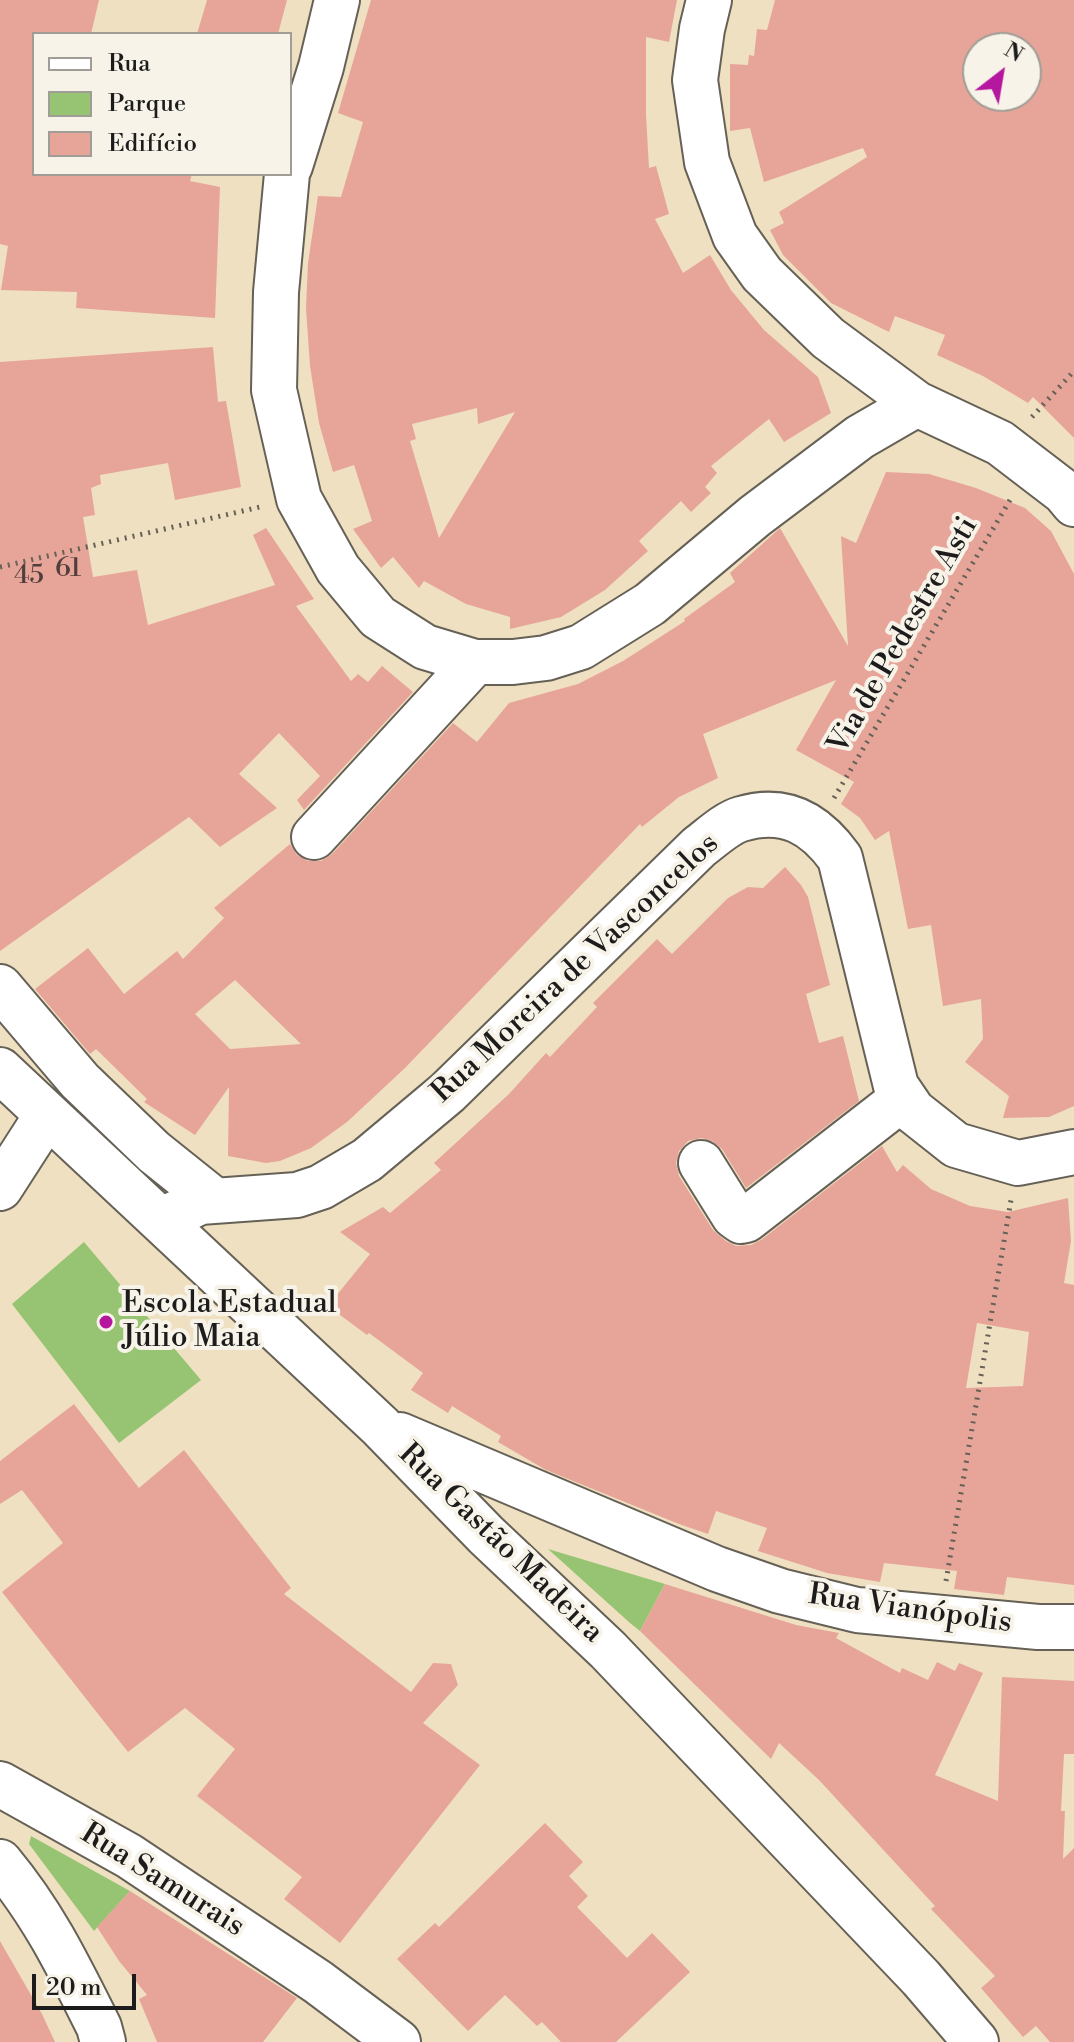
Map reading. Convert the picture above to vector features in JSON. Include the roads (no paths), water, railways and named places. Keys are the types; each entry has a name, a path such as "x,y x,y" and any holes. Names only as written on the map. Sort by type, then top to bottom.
{"street":[{"path":"292,160 321,67 337,0"},
{"path":"709,0 695,80 707,162 735,236 762,274 828,338 917,404 1015,454 1064,492 1074,504"},
{"path":"287,176 276,292 274,390 299,499 338,569 378,617 425,647 475,662 513,662 546,658 581,647 650,604 755,516 860,437 917,404"},
{"path":"314,837 475,662"},
{"name":"Rua Moreira de Vasconcelos","path":"162,1220 200,1202 297,1195 321,1187 367,1160 447,1093 699,847 739,819 772,814 796,819 816,829 840,858 896,1086 903,1098"},
{"path":"0,987 80,1081 154,1152 214,1200"},
{"name":"Rua Gastão Madeira","path":"0,1070 380,1426 486,1535 608,1650 921,1978 976,2042"},
{"path":"701,1163 734,1216 741,1221 903,1098 913,1111 956,1145 1018,1163 1074,1152"},
{"path":"0,1188 47,1115"},
{"name":"Rua Vianópolis","path":"380,1426 717,1569 780,1591 857,1610 1038,1627 1074,1627"},
{"path":"486,1535 570,1507"},
{"name":"Rua Samurais","path":"0,1784 129,1856 318,1982 398,2042"},
{"path":"0,1862 29,1897 55,1938 99,2027 103,2042"}],"place":[{"name":"Escola Estadual Júlio Maia","path":"106,1322"}]}
